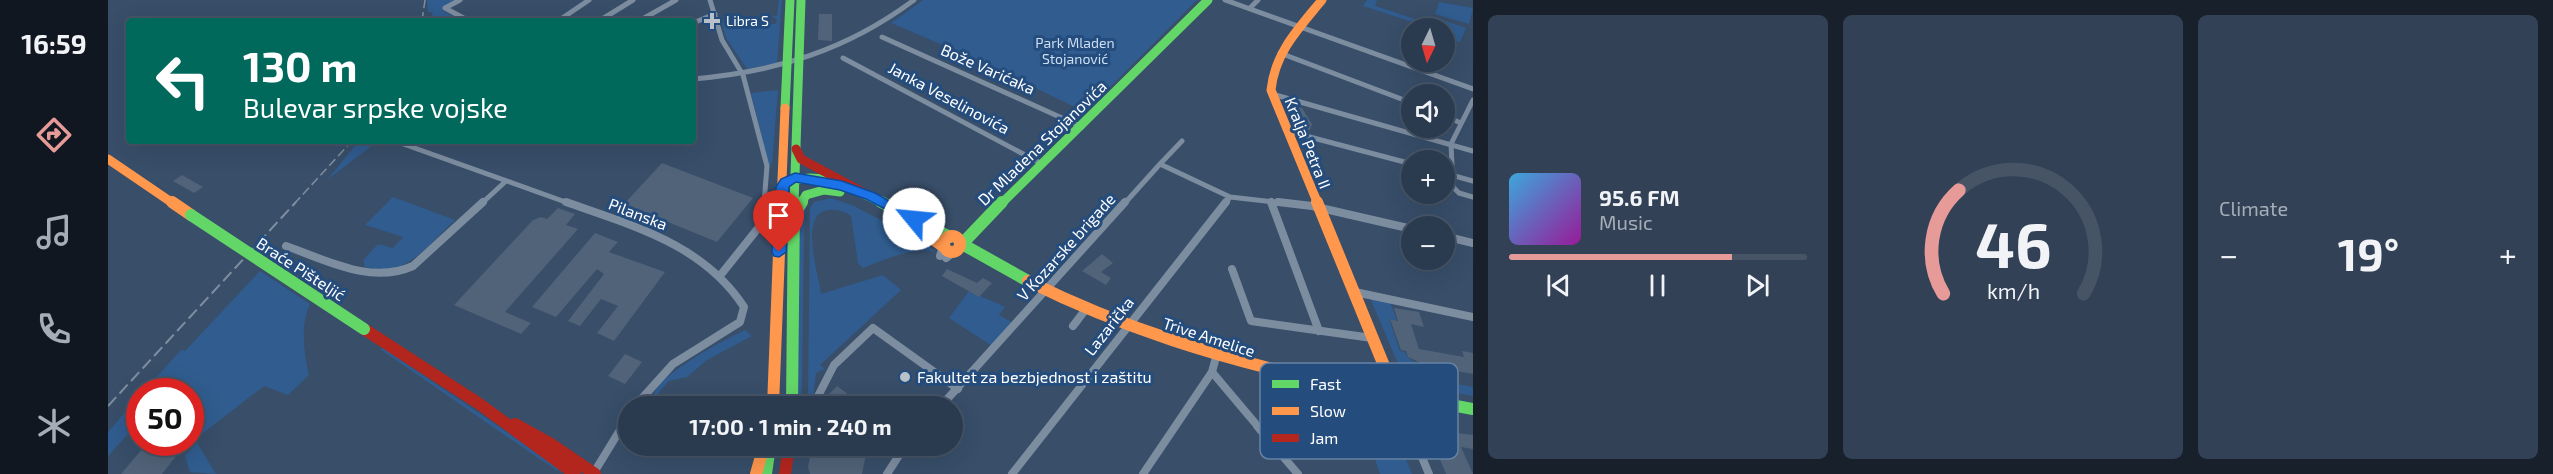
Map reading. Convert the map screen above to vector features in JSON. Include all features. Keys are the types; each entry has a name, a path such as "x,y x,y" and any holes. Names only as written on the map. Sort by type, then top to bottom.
{"main road":[{"path":"790,0 796,149 789,180 793,224 792,396"},
{"path":"774,396 789,180 793,64 801,0"},
{"name":"Dr Mladena Stojanovića","path":"950,247 972,231 1082,127 1208,0"},
{"name":"Kralja Petra II","path":"1322,0 1280,53 1271,70 1272,94 1382,363"},
{"path":"796,149 801,159 870,196"},
{"name":"Braće Pišteljić","path":"108,159 478,403 575,474"},
{"name":"Trive Amelice","path":"789,180 840,192 884,210 950,247 985,259 1086,309 1216,357 1260,368"},
{"name":"Trive Amelice","path":"789,180 824,181 870,196 950,247"},
{"path":"793,224 798,205 806,195 824,190 840,192"},
{"name":"Braće Pišteljić","path":"478,403 551,444 594,474"},
{"name":"Trive Amelice","path":"1458,406 1473,409"},
{"path":"756,474 761,456"},
{"path":"766,474 769,456"},
{"path":"785,474 788,456"}],"street":[{"path":"460,0 445,8 463,18"},
{"path":"562,18 589,0"},
{"path":"605,18 633,0"},
{"path":"644,18 676,0"},
{"path":"710,0 722,40 742,75 767,166 764,203 759,227 719,277"},
{"path":"696,79 742,75 820,56 890,19 914,0"},
{"path":"1225,0 1473,89"},
{"path":"1250,8 1258,0"},
{"path":"696,22 715,14"},
{"name":"Bože Varićaka","path":"882,37 1082,127"},
{"path":"1280,53 1401,100"},
{"name":"Janka Veselinovića","path":"843,58 1042,164"},
{"path":"1272,94 1473,151"},
{"path":"1450,150 1451,144 1473,100"},
{"path":"1455,121 1461,123"},
{"path":"1287,131 1401,161"},
{"name":"V Kozarske brigade","path":"951,396 1182,141"},
{"name":"Pilanska","path":"403,144 672,241 710,267 742,303 745,310 740,322 673,364 643,396"},
{"path":"1160,164 1230,197"},
{"path":"1455,176 1473,181"},
{"path":"286,246 369,272 388,275 402,272 413,266 506,181"},
{"path":"1455,189 1473,196"},
{"name":"Kralja Petra II","path":"1230,197 1319,208"},
{"name":"Lazarička","path":"1012,474 1230,197"},
{"path":"1271,201 1319,331"},
{"path":"1319,208 1401,227"},
{"path":"1455,239 1473,243"},
{"path":"1232,269 1251,321 1372,339"},
{"path":"1355,292 1473,317"},
{"path":"1073,326 1086,309"},
{"path":"818,396 834,366 873,328 958,389"},
{"path":"1143,474 1212,372 1216,357"},
{"path":"1212,372 1260,430"},
{"path":"594,474 618,434"},
{"path":"887,474 897,456"},
{"path":"1285,459 1298,474"},
{"name":"Kralja Petra II","path":"1423,459 1429,474"}],"green space":[{"path":"427,0 457,0 443,7 443,11 456,18 431,18 433,12 428,12"},
{"path":"779,0 782,0 777,63 747,69 726,38 722,23 776,24 777,20 773,16 777,16"},
{"name":"Park Mladen Stojanović","path":"923,0 1197,0 1085,112 978,60 891,23"},
{"path":"1367,0 1377,0 1375,6 1412,18 1401,18 1363,6"},
{"path":"1439,2 1473,8 1469,24 1455,18 1435,14"},
{"path":"1455,24 1466,28 1460,42 1455,41"},
{"path":"778,90 772,164 769,166 751,93"},
{"path":"357,144 374,144 327,180"},
{"path":"393,197 455,220 425,249 404,264 380,269 365,267 363,260 378,244 393,248 403,237 365,225"},
{"path":"831,198 852,205 927,244 936,252 910,252 863,268 858,263 851,216 835,210 819,214 814,222 812,234 821,294 883,275 901,290 820,365 825,369 816,373 813,396 808,396 810,208 814,202"},
{"path":"807,199 804,233 802,387 801,394 798,394 798,217"},
{"path":"260,271 310,304 304,330 304,349 309,375 288,395 264,386 204,432 204,378 156,378 181,350 185,351"},
{"path":"969,291 1005,307 999,315 1013,323 992,346 949,318"},
{"path":"1370,298 1390,302 1397,320 1389,319 1400,351 1420,363 1398,363"},
{"path":"745,330 752,336 707,360 687,377 669,381 658,393 664,396 654,395 667,377 708,349"},
{"path":"383,348 560,468 558,471 380,349"},
{"path":"1458,384 1473,387 1473,396 1458,393"},
{"path":"126,411 126,436 108,456 108,432"},
{"path":"204,454 216,474 190,472 185,456"},
{"path":"1375,459 1406,459 1412,474 1380,474"}],"building":[{"path":"819,14 832,14 832,41 818,40"},
{"path":"1288,106 1302,108 1312,124 1310,130 1299,129"},
{"path":"662,163 753,198 717,242 624,204"},
{"path":"182,175 203,187 194,193 173,181"},
{"path":"558,208 575,214 566,225 578,229 505,312 531,323 521,334 454,305 533,220 541,217 547,219"},
{"path":"595,233 618,242 609,252 665,272 614,341 597,333 618,306 601,299 580,326 568,321 604,274 597,269 556,317 532,307"},
{"path":"1102,254 1113,263 1101,272 1111,278 1106,285 1082,271"},
{"path":"947,269 977,283 983,278 992,283 979,297 942,276"},
{"path":"1394,308 1419,312 1424,327 1411,324 1419,349 1464,357 1462,351 1473,353 1473,374 1458,371 1458,363 1421,363 1408,357 1406,351 1401,350 1390,319 1398,321"},
{"path":"625,354 642,362 625,384 608,376"},
{"path":"837,386 851,396 827,396"},
{"path":"1458,433 1473,435 1473,449 1461,447 1473,474 1446,474 1440,459 1458,459"},
{"path":"136,456 176,456 162,474 121,474"},
{"path":"810,456 866,456 862,474 810,474 808,467"}],"railway":[{"path":"422,18 425,0"},
{"path":"294,204 349,144"},
{"path":"108,406 296,202"}],"traffic: fast":[{"path":"785,108 790,0"},
{"path":"792,396 793,224 801,0"},
{"path":"1028,281 962,244 972,231 1100,109 1208,0"},
{"path":"782,187 793,179 807,177 826,181 872,198 950,237"},
{"path":"796,212 806,195 824,190 840,192"},
{"path":"191,215 364,329"},
{"path":"1458,406 1473,409"},
{"path":"766,474 769,456"}],"traffic: slow":[{"path":"1322,0 1281,52 1272,76 1271,90 1383,363"},
{"path":"773,396 785,108"},
{"path":"108,159 191,215"},
{"path":"922,231 943,246"},
{"path":"949,236 955,236 960,244 958,250 949,252 944,247 944,241 949,236"},
{"path":"1028,281 1063,299 1135,329 1172,342 1260,366"},
{"path":"756,474 761,456"}],"traffic: jam":[{"path":"796,149 801,159 870,196"},
{"path":"364,329 478,403 575,474"},
{"path":"515,424 551,444 595,474"},
{"path":"785,474 788,456"}],"place":[{"name":"Libra S","path":"712,21"},
{"name":"Fakultet za bezbjednost i zaštitu","path":"905,377"}],"route":[{"path":"779,252 782,187 785,182 795,177 842,185 870,196 914,219"}]}
